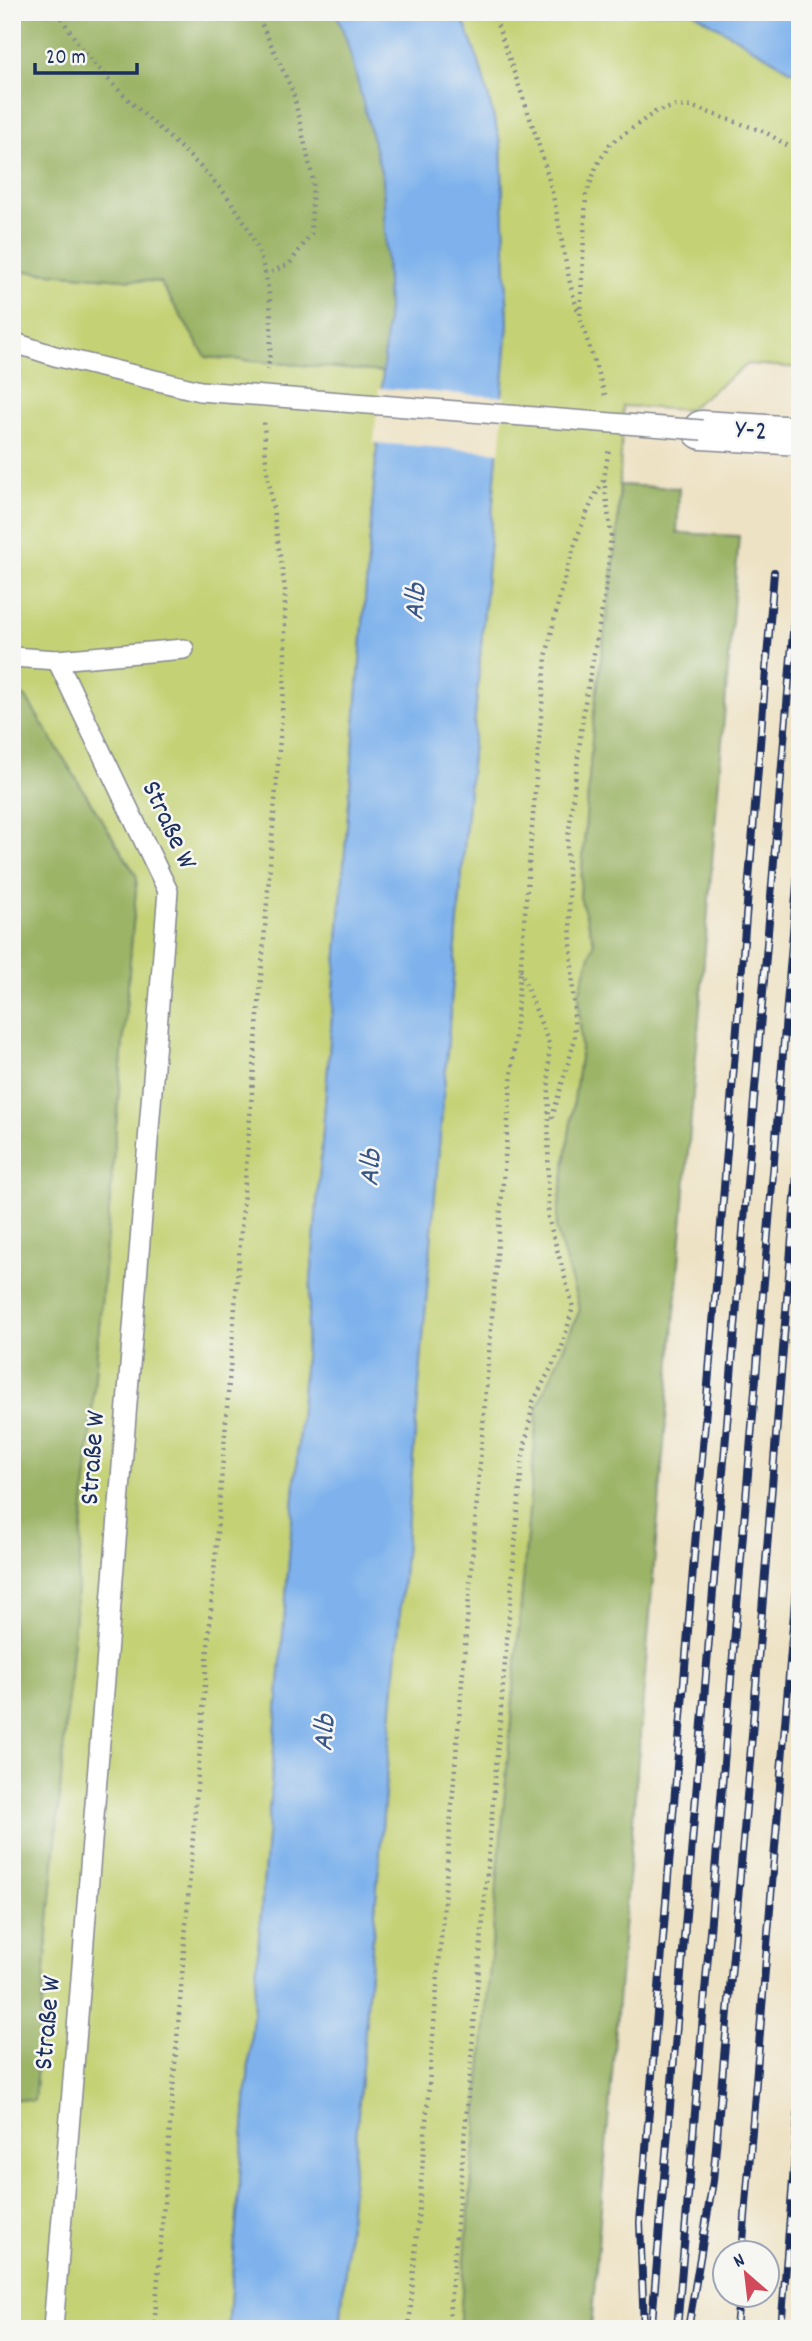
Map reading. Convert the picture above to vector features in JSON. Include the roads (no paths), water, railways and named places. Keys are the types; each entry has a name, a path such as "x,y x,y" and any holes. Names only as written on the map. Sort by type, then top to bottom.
{"street":[{"name":"Y-2","path":"702,430 800,436"}],"lane":[{"path":"12,342 55,356 200,391 702,430"},
{"path":"12,657 57,660 184,649"},
{"name":"Straße W","path":"53,2329 168,891 57,660"}],"water":[{"name":"Alb","path":"336,12 460,12 479,62 501,145 508,324 340,2329 228,2329 388,308 383,179 347,41"},
{"path":"693,12 800,12 800,76"}],"railway":[{"path":"644,2329 640,2222 774,572"},
{"path":"652,2322 798,573"},
{"path":"677,2329 800,848"},
{"path":"688,2329 713,2181 800,1137"},
{"path":"743,2240 800,1539"},
{"path":"781,2329 800,2093"},
{"path":"736,2329 738,2310"}]}
